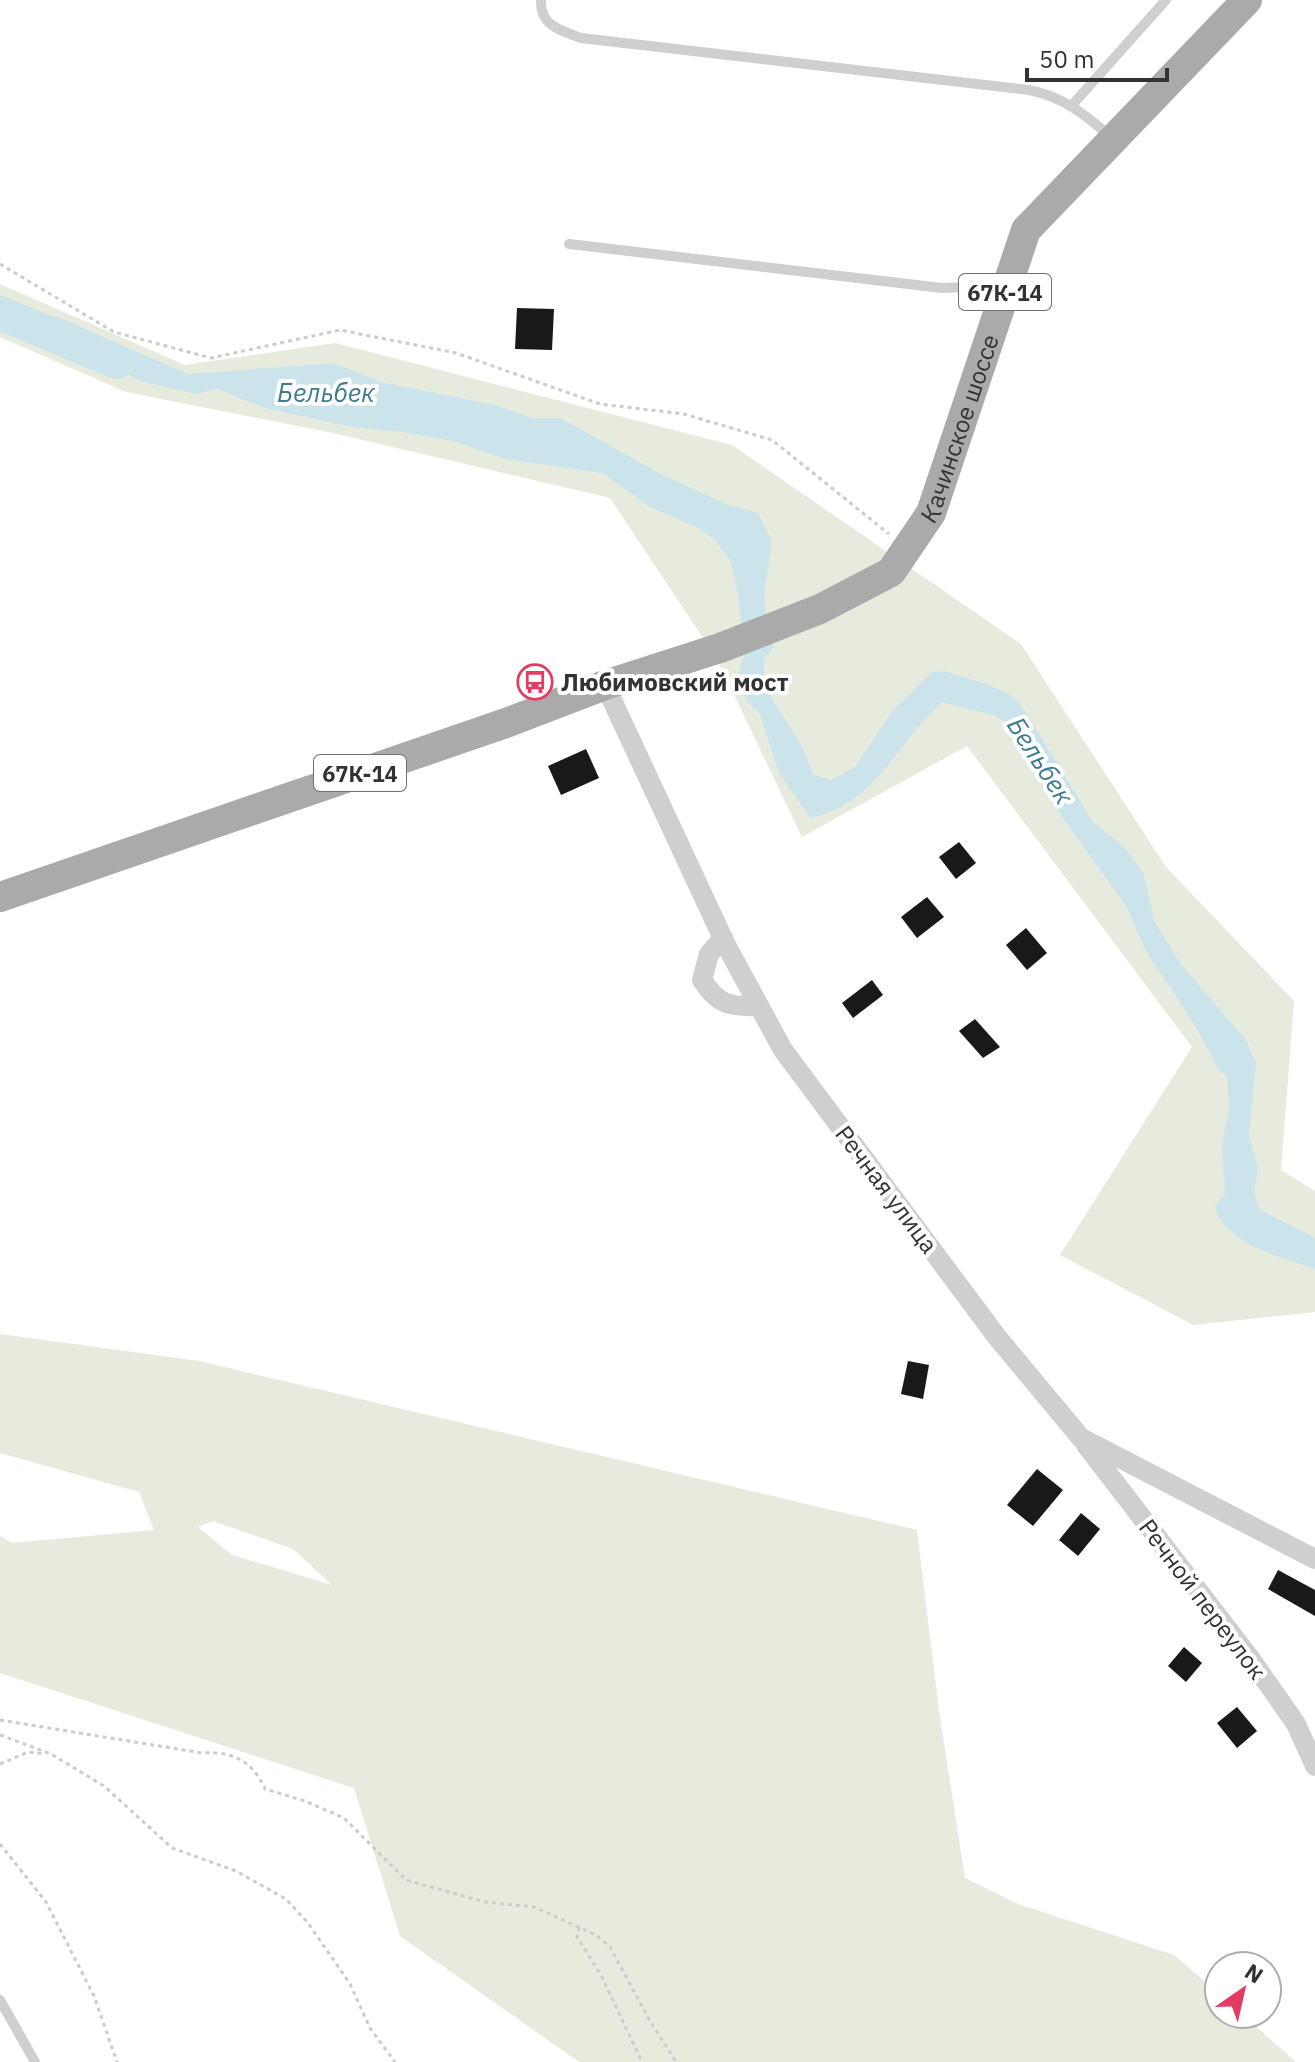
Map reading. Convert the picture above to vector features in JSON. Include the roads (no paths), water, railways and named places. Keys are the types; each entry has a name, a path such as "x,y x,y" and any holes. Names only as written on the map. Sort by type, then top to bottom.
{"main road":[{"name":"Качинское шоссе","path":"605,685 720,648 820,609 891,572 931,513 1026,230 1247,0"},
{"name":"67К-14","path":"0,897 491,729 605,685"}],"street":[{"name":"Речная улица","path":"605,685 723,938 783,1050 997,1337 1081,1438 1315,1559"},
{"path":"723,938 709,954 702,980 715,1000 733,1007 759,1006"},
{"name":"Речной переулок","path":"1081,1438 1250,1658 1296,1724 1315,1766"}],"lane":[{"path":"541,0 540,11 549,26 581,38 1054,95 1073,104 1114,139"},
{"path":"1073,104 1166,0"},
{"path":"569,244 942,288 1007,286"},
{"path":"0,2000 35,2062"}],"water":[{"name":"Бельбек","path":"0,301 60,318 188,374 334,363 381,382 495,405 533,418 560,418 661,474 726,504 758,513 772,541 764,596 766,622 774,647 764,659 764,679 773,700 801,744 814,775 831,780 855,767 893,710 932,672 944,671 1009,694 1022,706 1093,822 1123,846 1143,872 1155,922 1180,963 1246,1040 1256,1063 1249,1137 1258,1168 1254,1193 1260,1210 1315,1238 1315,1269 1255,1247 1229,1230 1220,1219 1215,1206 1225,1194 1222,1143 1229,1109 1227,1077 1217,1068 1196,1027 1149,955 1126,906 1057,810 1009,724 993,715 942,702 869,786 833,811 810,818 779,773 760,714 746,700 738,675 744,656 738,595 731,562 714,539 698,528 650,507 602,473 505,459 453,441 352,427 265,408 217,389 196,394 140,381 78,345 0,313"}],"waterway":[{"name":"Бельбек","path":"0,313 117,362"}],"place":[{"name":"Любимовский мост","path":"535,682"}]}
